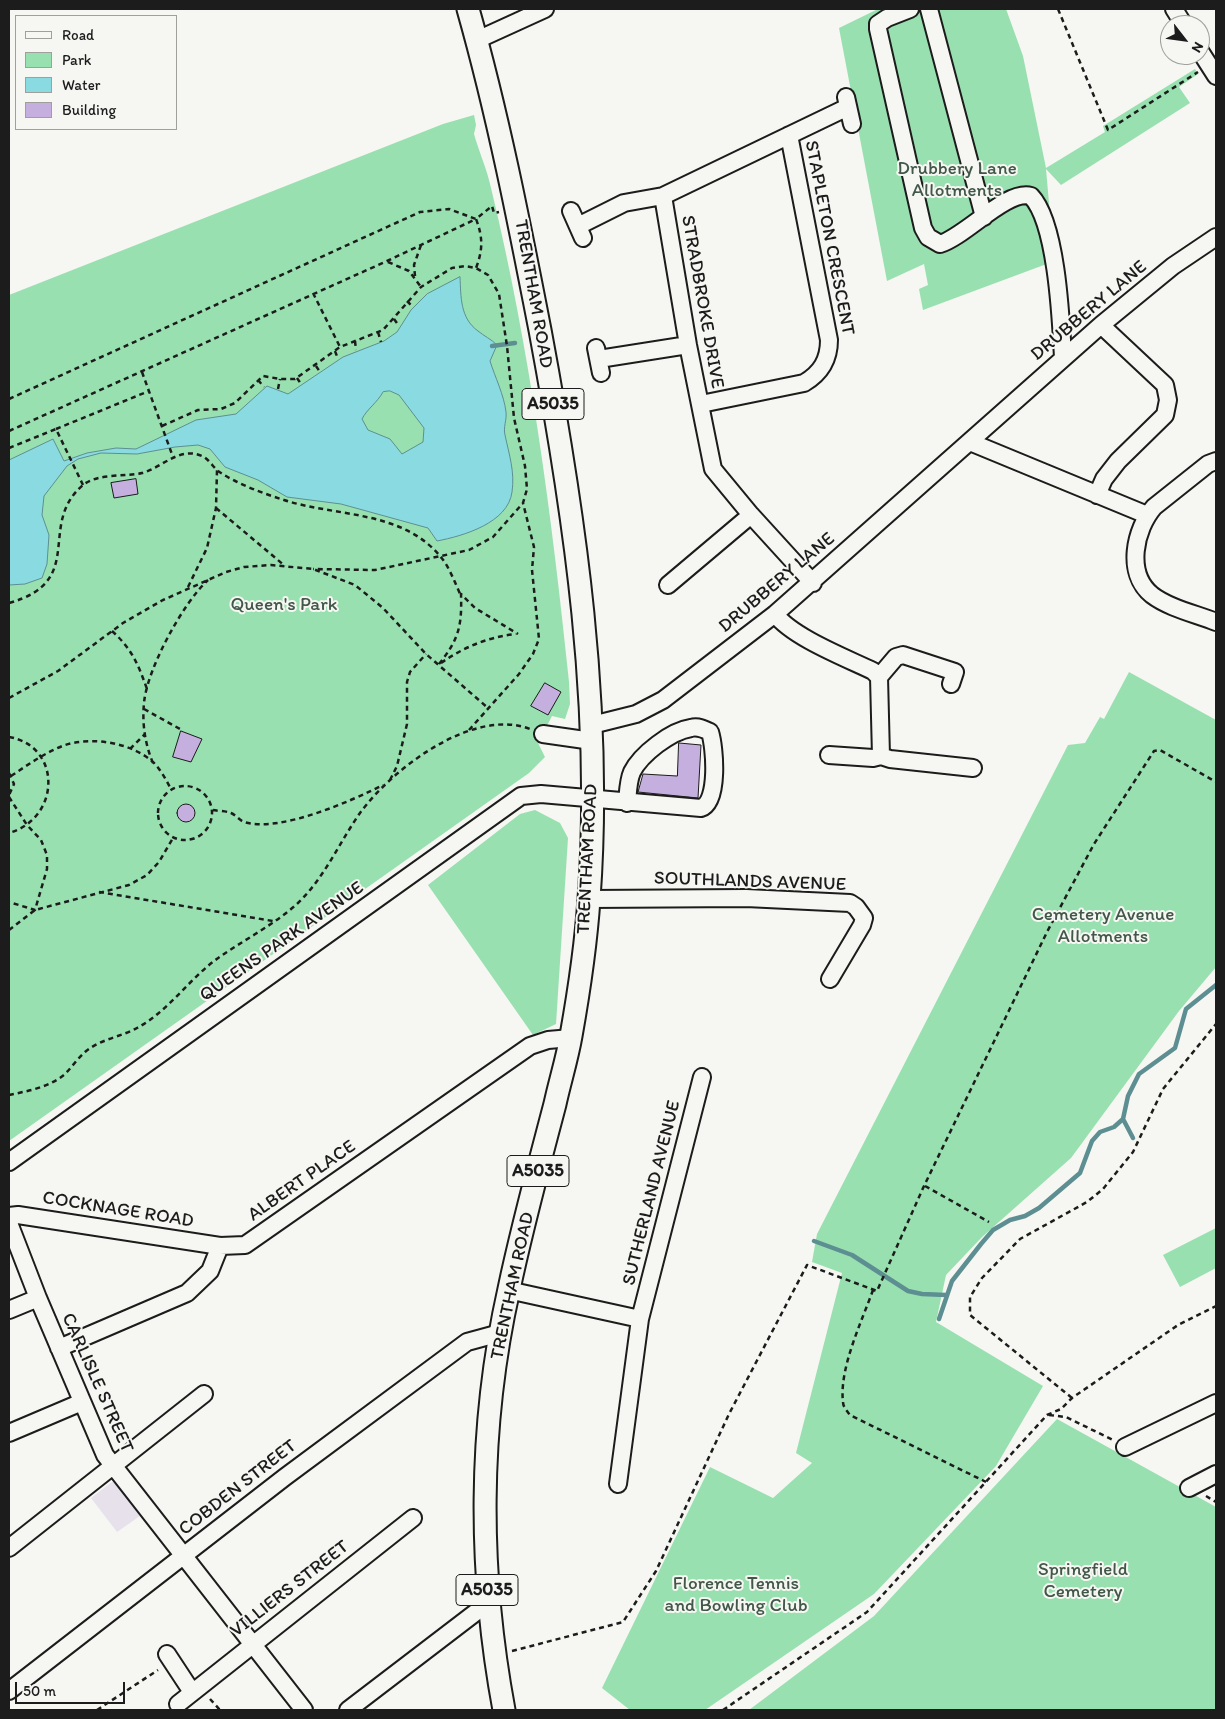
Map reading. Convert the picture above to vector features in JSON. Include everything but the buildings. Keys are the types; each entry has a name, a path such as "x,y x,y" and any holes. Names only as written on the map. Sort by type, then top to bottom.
{"main road":[{"name":"TRENTHAM ROAD","path":"468,9 499,122 559,434 584,629 592,733 589,898 571,1038 508,1290 500,1333 488,1429 484,1544 494,1655 504,1710"}],"street":[{"path":"477,40 546,9"},
{"path":"910,9 882,21 878,24 878,29 923,228 928,237 940,244 949,241 1012,198 1023,194 1034,200 1044,217 1060,288 1063,358"},
{"path":"929,9 984,216"},
{"name":"STRADBROKE DRIVE","path":"813,582 751,515 714,469 688,345 663,196 789,135 847,101 852,124"},
{"name":"STAPLETON CRESCENT","path":"701,404 804,383 814,378 827,359 829,340 789,135"},
{"path":"577,225 624,203 663,196"},
{"name":"DRUBBERY LANE","path":"592,733 663,700 775,614 1101,325 1173,266 1216,237"},
{"path":"1097,495 1104,479 1123,465 1168,409 1168,392 1165,385 1101,325"},
{"path":"599,360 688,345"},
{"path":"970,442 1146,515"},
{"path":"1216,460 1208,464 1146,515 1138,534 1136,552 1137,569 1143,584 1153,596 1216,622"},
{"path":"667,584 751,515"},
{"path":"775,614 796,633 873,671 879,676 881,683 879,750 881,756"},
{"path":"879,676 896,657 903,655 954,672 951,684"},
{"name":"QUEENS PARK AVENUE","path":"9,1162 521,796 541,794 627,803 706,807 711,801 715,757 710,732 692,727 674,734 652,750 637,763 632,772 627,803"},
{"path":"543,734 592,733"},
{"path":"829,755 873,758 881,756 890,759 973,768"},
{"name":"SOUTHLANDS AVENUE","path":"589,898 746,898 850,903 856,907 864,918 862,925 830,979"},
{"name":"ALBERT PLACE","path":"220,1246 245,1245 250,1242 530,1046 548,1040 571,1038"},
{"name":"SUTHERLAND AVENUE","path":"618,1484 640,1319 702,1077"},
{"name":"COCKNAGE ROAD","path":"9,1216 18,1215 220,1246"},
{"name":"CARLISLE STREET","path":"9,1223 38,1298 105,1455 304,1710"},
{"path":"59,1348 187,1293 210,1271 220,1246"},
{"path":"508,1290 640,1319"},
{"path":"9,1310 38,1298"},
{"name":"COBDEN STREET","path":"9,1690 284,1477 466,1342 500,1333"},
{"path":"9,1548 204,1394"},
{"path":"9,1433 82,1402"},
{"path":"1125,1447 1216,1403"},
{"path":"1189,1488 1216,1474"},
{"name":"VILLIERS STREET","path":"178,1704 188,1686 253,1643 412,1518"},
{"path":"348,1710 488,1602"},
{"path":"169,1658 188,1686"}],"path":[{"path":"1058,9 1108,130 1206,65"},
{"path":"9,431 422,245 476,219 492,206 494,213"},
{"path":"9,399 420,212 449,209 476,219 482,235 482,253 476,268"},
{"path":"415,277 414,265 422,245"},
{"path":"386,261 400,266 415,277 422,287"},
{"path":"9,698 58,671 112,631 163,600 211,578 244,567 285,566 313,569 375,570 469,550 483,544 505,526 523,503 527,488 525,466 514,418 508,350 499,294 488,275 476,268 465,266 452,268 422,287 407,301 394,319 378,332 340,347 297,378 280,379 263,376 236,403 221,410 198,410 162,426"},
{"path":"313,293 340,347"},
{"path":"407,301 412,306"},
{"path":"394,319 399,326"},
{"path":"378,332 381,342"},
{"path":"355,341 356,350"},
{"path":"335,351 338,358"},
{"path":"316,366 320,372"},
{"path":"142,372 173,457"},
{"path":"297,378 301,384"},
{"path":"278,389 280,379"},
{"path":"258,380 264,387"},
{"path":"9,448 149,391"},
{"path":"56,429 68,458 83,485"},
{"path":"9,603 37,592 50,578 55,569 60,527 66,511 83,485 98,479 144,472 179,454 202,456 217,470 238,482 283,500 334,509 406,528 426,542 442,557 461,596 460,629 453,646 439,664"},
{"path":"188,588 207,548 216,508 217,470"},
{"path":"469,730 519,674 533,654 540,639 532,570 534,547 523,503"},
{"path":"216,508 285,566"},
{"path":"313,569 355,586 383,608 426,654 488,708"},
{"path":"171,789 154,763 146,746 144,709 147,690 164,645 191,599 211,578"},
{"path":"439,664 463,648 499,636 518,634 475,608 461,594 461,596"},
{"path":"112,631 127,644 147,690"},
{"path":"389,781 397,766 407,724 407,682 410,672 426,654"},
{"path":"144,709 180,729"},
{"path":"213,810 232,814 243,822 288,820 324,811 384,784 412,762 469,730 499,724 526,728 543,734"},
{"path":"130,749 145,734"},
{"path":"9,737 30,745 40,756 47,770 48,793 39,815 28,825 9,832"},
{"path":"35,910 47,869 47,855 41,840 28,825 9,796 14,784 10,774 40,756 66,745 84,741 102,742 130,749 142,754 154,763"},
{"path":"494,1655 623,1622 656,1571 729,1414 807,1265 877,1291 924,1186 1051,923 1094,844 1154,751 1160,750 1216,782"},
{"path":"9,1095 44,1086 64,1074 86,1051 102,1042 137,1028 161,1011 196,975 298,903 320,878 360,813 384,784"},
{"path":"180,786 198,788 210,801 213,810 212,818 204,833 190,840 173,838 165,832 157,814 159,804 164,795 171,789 180,786"},
{"path":"9,930 35,910 129,885 147,876 159,862 173,838"},
{"path":"98,892 273,921"},
{"path":"9,902 35,910"},
{"path":"1072,1398 970,1315 970,1297 982,1278 1020,1239 1087,1202 1103,1189 1133,1152 1163,1089 1216,1024"},
{"path":"924,1186 989,1222"},
{"path":"874,1290 852,1350 844,1379 843,1402 845,1408 850,1415 986,1482"},
{"path":"723,1710 867,1612 1047,1415 1061,1409 1072,1398 1178,1324 1216,1306"},
{"path":"1047,1415 1066,1417 1125,1447"},
{"path":"97,1710 169,1658"}],"shaded area":[{"path":"112,1482 116,1483 140,1516 117,1532 91,1498"}],"green space":[{"name":"Drubbery Lane Allotments","path":"878,9 1006,9 1023,56 1046,168 1105,132 1103,126 1195,69 1198,74 1179,87 1190,103 1061,185 1046,169 1051,226 1060,259 923,310 919,289 928,285 924,264 887,281 839,28"},
{"name":"Queen's Park","path":"474,115 476,125 474,134 489,181 505,248 538,433 569,682 570,704 565,719 552,716 538,743 545,757 529,773 9,1141 9,295 443,124"},
{"name":"Cemetery Avenue Allotments","path":"1129,672 1216,720 1216,967 1179,1011 1071,1158 982,1237 946,1275 936,1322 1043,1386 996,1466 874,1594 705,1710 630,1710 602,1688 710,1467 773,1498 812,1463 796,1453 842,1273 812,1262 817,1234 1068,745 1085,743 1100,717 1104,719"},
{"path":"535,810 560,823 568,838 556,1024 533,1035 428,885 520,814"},
{"path":"1216,1228 1216,1268 1180,1287 1163,1255"},
{"name":"Springfield Cemetery","path":"1057,1419 1216,1507 1216,1710 749,1710 874,1616"}],"water":[{"path":"460,277 463,307 468,320 472,326 497,345 490,361 505,406 505,432 513,485 509,503 493,520 459,536 437,541 428,528 341,504 287,497 258,480 225,467 210,449 198,445 137,454 101,453 78,459 67,466 44,496 42,515 49,535 47,564 42,578 25,584 9,585 9,460 53,439 64,461 87,453 116,448 136,449 196,420 236,414 267,386 288,394 343,357 384,341 397,332 411,310 427,294","holes":["390,391 399,395 424,428 423,442 402,454 390,439 368,430 362,419 383,392"]}],"waterway":[{"path":"492,346 515,343"},
{"path":"939,1319 952,1281 981,1244 993,1230 1010,1220 1025,1216 1039,1208 1080,1173 1092,1141 1100,1132 1114,1127 1123,1119 1128,1096 1139,1074 1175,1048 1186,1009 1216,985"},
{"path":"1123,1119 1133,1138"},
{"path":"814,1241 852,1255 908,1291 922,1294 946,1295"}],"park label":[{"name":"Florence Tennis and Bowling Club","path":"736,1595"}]}
